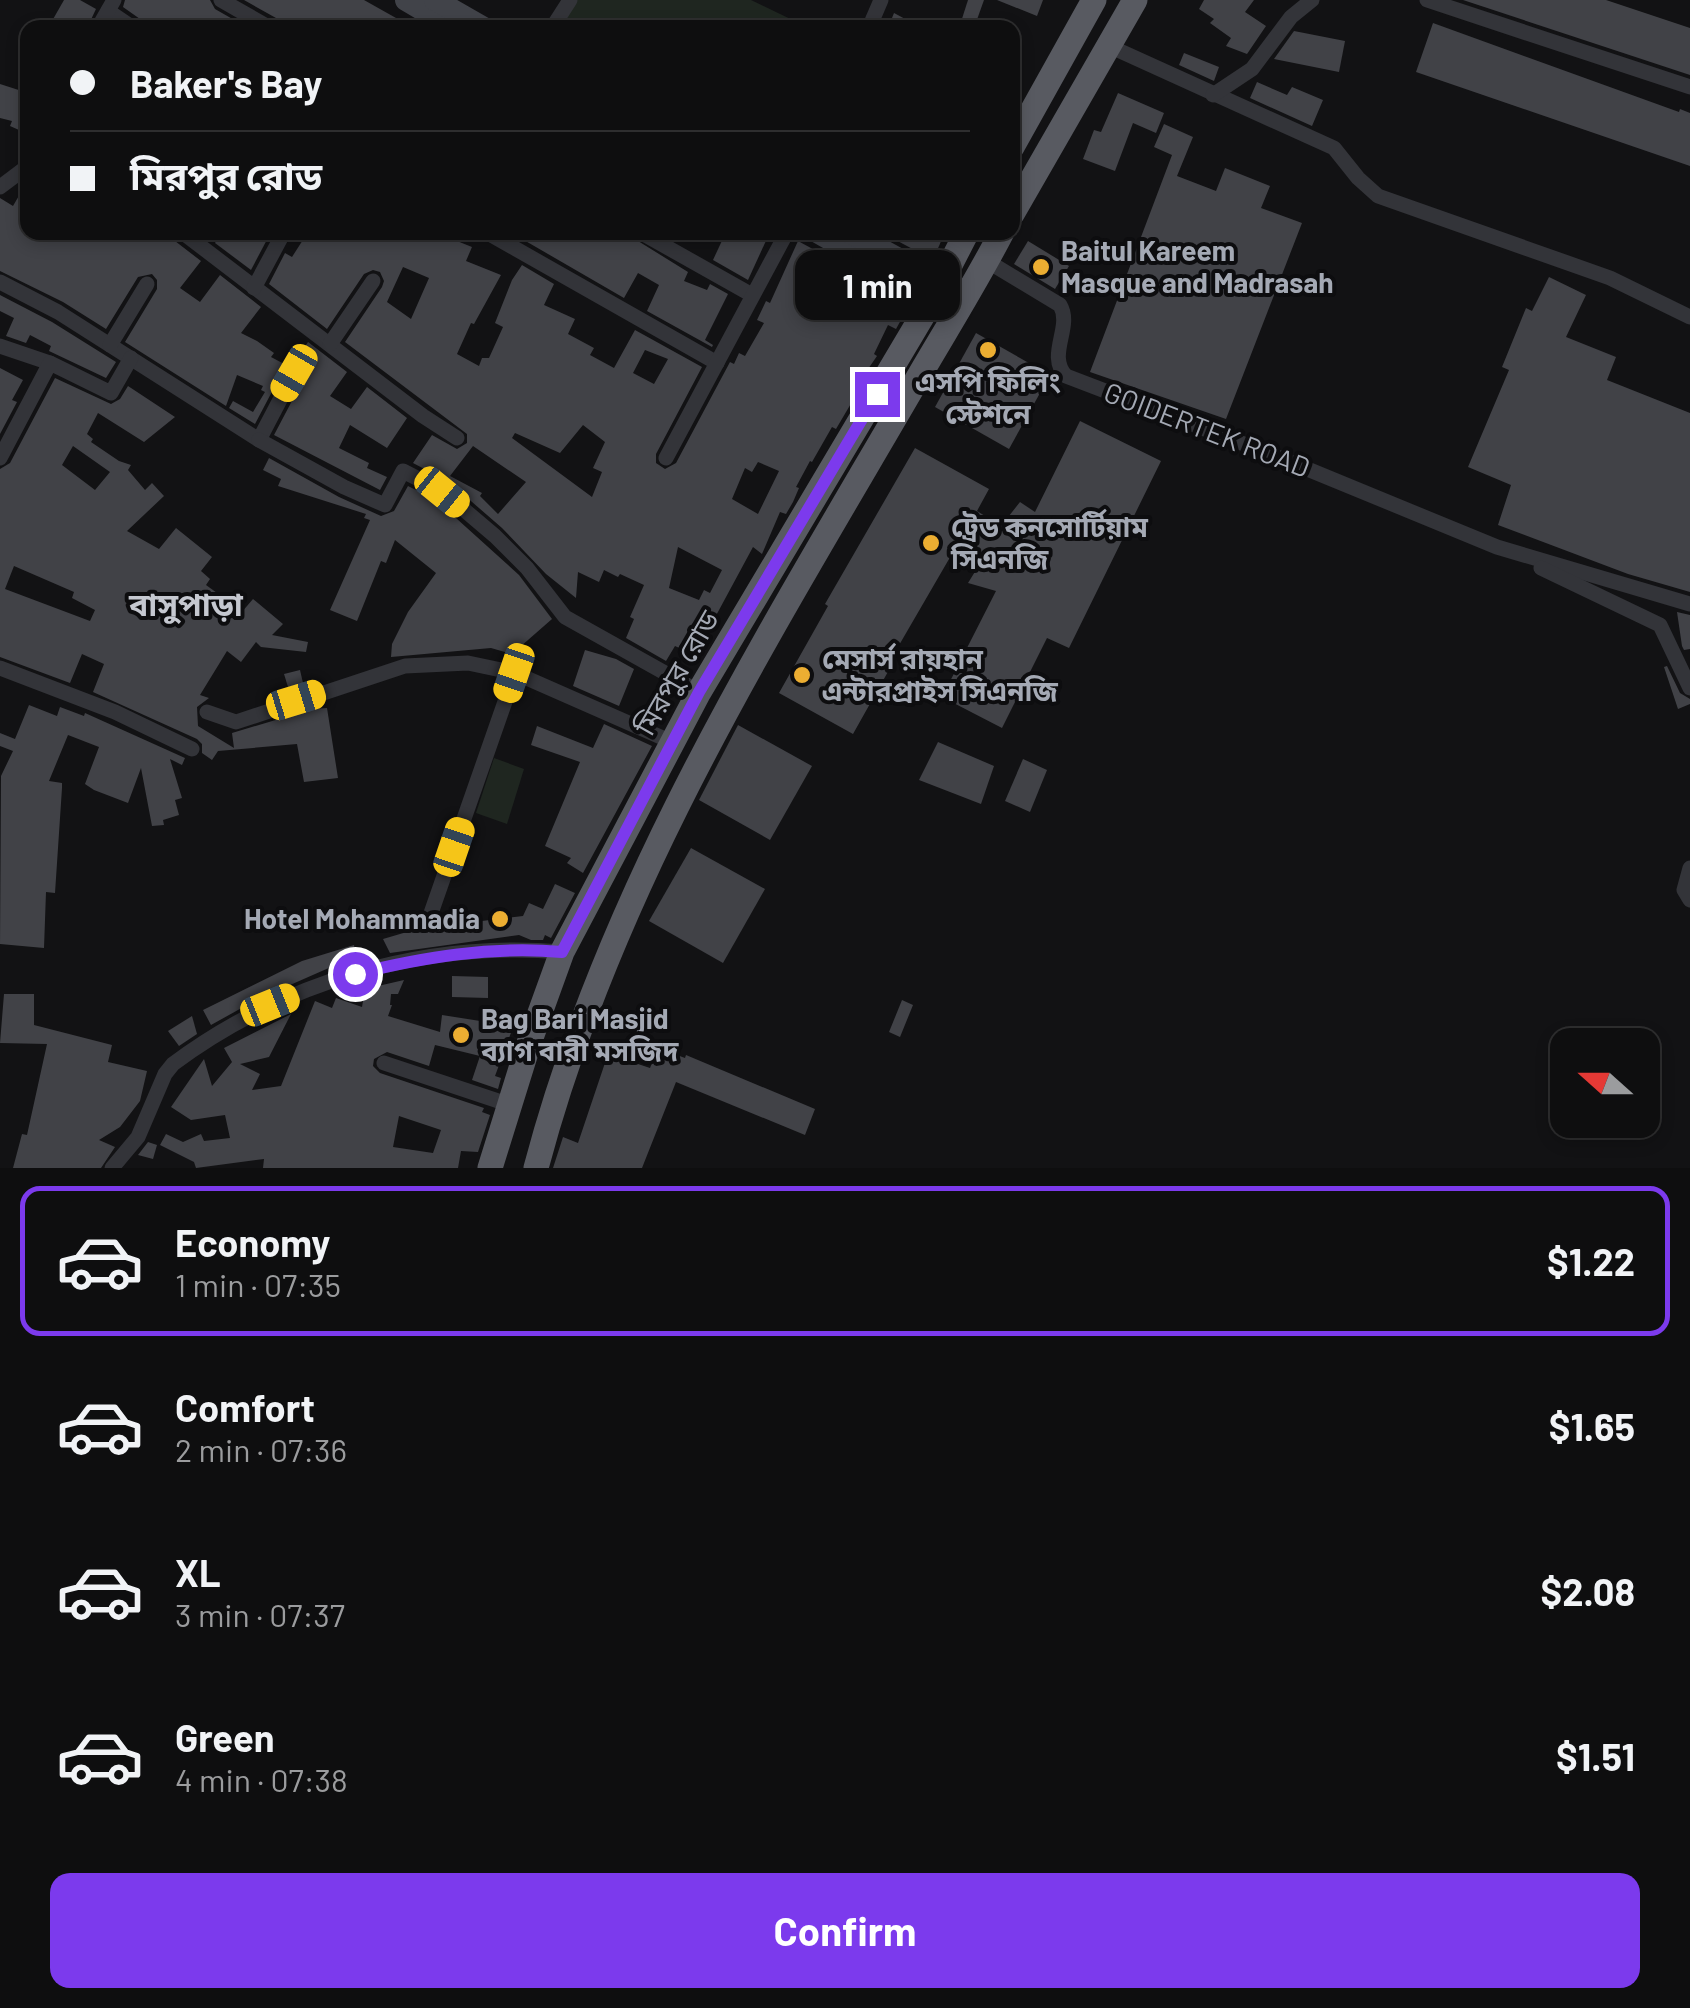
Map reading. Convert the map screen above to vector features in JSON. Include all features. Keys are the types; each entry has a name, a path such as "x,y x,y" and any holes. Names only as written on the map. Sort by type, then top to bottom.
{"highway":[{"path":"1020,133 1094,0"},
{"path":"1020,200 1135,0"},
{"name":"মিরপুর রোড","path":"490,1168 562,952 699,692 964,240"},
{"path":"536,1168 588,1005 664,832 718,724 998,240"}],"main road":[{"path":"406,0 440,20"},
{"path":"435,0 470,20"},
{"path":"834,240 963,302"},
{"path":"861,240 937,290"}],"street":[{"path":"221,0 256,20"},
{"path":"1213,94 1252,69 1291,16 1312,0"},
{"path":"1427,0 1690,87"},
{"path":"1109,46 1334,148 1378,196 1610,278 1690,317"},
{"path":"192,240 457,438"},
{"path":"254,288 280,240"},
{"path":"500,240 717,363"},
{"path":"654,240 752,295"},
{"path":"666,458 783,240"},
{"name":"GOIDERTEK ROAD","path":"988,260 1060,304 1064,318 1057,360 1066,376 1496,546 1660,625 1690,688"},
{"path":"330,344 373,281"},
{"path":"0,282 58,312 259,440 344,488 386,505 404,471 442,492 496,536 565,617 699,692"},
{"path":"110,345 147,284"},
{"path":"0,346 50,363 111,392 131,358"},
{"path":"0,458 50,363"},
{"path":"259,440 294,373"},
{"name":"GOIDERTEK ROAD","path":"1496,546 1690,604"},
{"path":"207,712 236,722 405,666 468,663 514,673 672,742"},
{"path":"430,916 514,673"},
{"path":"2,676 115,712 192,749"},
{"path":"1690,868 1684,890 1690,900"},
{"path":"112,1168 138,1137 172,1064 270,1005 355,974 422,958 506,949 562,952"},
{"path":"384,1063 510,1105"}],"shaded area":[{"path":"562,0 751,0 792,20 552,20"},
{"path":"494,758 524,769 507,824 476,813"}],"building":[{"path":"64,0 80,0 96,9 91,20 53,20"},
{"path":"125,0 210,0 215,9 234,20 140,20 123,7"},
{"path":"244,0 364,0 396,18 277,20"},
{"path":"968,0 984,0 977,20 962,20"},
{"path":"997,0 1043,0 1037,16"},
{"path":"1204,0 1254,0 1245,12 1266,26 1247,54 1226,46 1231,38 1199,9"},
{"path":"1463,0 1606,0 1690,28 1690,75"},
{"path":"1433,23 1690,113 1690,166 1416,72"},
{"path":"1294,31 1345,41 1339,72 1274,59"},
{"path":"1184,53 1219,67 1214,81 1179,65"},
{"path":"1257,82 1287,95 1292,87 1323,100 1312,126 1250,98"},
{"path":"0,84 20,90 20,130 10,126 12,121 0,118"},
{"path":"1118,93 1164,113 1156,133 1133,123 1115,171 1083,159 1094,130 1101,132"},
{"path":"1164,124 1193,137 1177,176 1216,191 1225,168 1270,186 1261,208 1302,223 1226,419 1090,372 1172,155 1154,147"},
{"path":"20,194 20,240 175,240 201,261 180,288 200,302 220,275 261,307 241,333 286,365 255,424 229,408 233,401 253,412 265,392 261,390 263,386 237,375 226,406 125,342 157,289 152,274 138,277 106,329 63,302 0,271 0,198 13,206"},
{"path":"217,240 267,240 251,270 215,243"},
{"path":"303,240 454,240 472,247 466,261 501,275 457,354 479,366 482,358 489,358 503,327 495,323 522,265 554,284 544,305 575,319 568,334 594,348 590,355 614,368 635,330 702,367 656,454 656,463 665,469 676,463 730,362 734,364 739,353 745,356 764,323 757,320 766,301 770,303 798,241 911,302 896,329 888,325 874,354 877,356 855,388 859,390 836,429 832,427 810,461 793,502 786,514 780,512 762,554 753,547 705,636 699,633 690,653 675,646 666,661 626,638 644,585 604,570 599,582 578,572 576,598 449,482 413,463 432,435 457,449 467,443 467,434 345,342 382,287 380,272 364,274 327,329 269,284 285,253 292,257","holes":["403,267 429,278 411,319 387,302","645,350 668,359 654,384 633,373","583,425 605,442 593,468 602,472 592,497 512,438 515,433 560,453","473,446 526,482 498,514 480,496 482,493 450,476","758,462 779,471 758,514 732,499 745,468 752,472","678,547 722,570 710,593 704,590 699,600 669,588"]},
{"path":"524,240 636,240 688,272 684,281 707,290 710,284 728,294 705,340 712,347 647,311 659,285 638,273 624,298"},
{"path":"722,240 766,240 748,280 713,260"},
{"path":"896,240 942,240 933,260"},
{"name":"Baitul Kareem Masque and Madrasah","path":"1028,241 1069,266 1055,289 1014,264"},
{"path":"1549,277 1586,295 1566,337 1616,357 1607,380 1690,413 1690,592 1628,574 1498,525 1511,485 1468,467 1509,370 1502,367 1526,308 1532,311"},
{"path":"0,295 116,362 106,378 49,351 51,346 30,335 26,343 6,336 14,318 0,311"},
{"path":"976,333 1050,375 1009,449 935,407"},
{"path":"308,342 347,372 330,396 351,409 367,387 407,418 387,448 350,425 339,448 387,477 380,490 274,435 304,378 304,368 295,362"},
{"path":"0,368 23,380 12,400 17,402 0,434"},
{"path":"55,378 111,404 120,399 128,386 175,417 144,442 98,413 87,434 93,439 91,442 131,465 128,470 145,490 152,483 164,496 127,531 159,549 176,528 212,557 201,571 210,579 206,585 217,593 211,601 235,620 253,599 283,624 272,635 308,642 306,652 261,647 256,642 241,662 227,651 200,695 209,698 197,707 198,726 234,748 232,733 327,708 338,778 304,782 297,744 218,751 212,760 202,753 202,744 197,739 93,692 104,664 82,654 70,683 0,657 0,469 10,463","holes":["73,446 110,472 95,490 62,465","14,566 74,592 72,598 95,610 90,621 5,589"]},
{"path":"1080,421 1161,461 1069,648 1047,638 1002,728 942,697 996,591 968,583 981,562 956,547 853,734 779,693 915,448 989,489 977,511 1001,526 1020,502 1035,512"},
{"path":"269,458 381,516 394,511 408,486 436,500 519,575 552,619 512,654 491,648 391,657 392,644 408,612 436,573 395,540 386,563 381,561 357,621 330,610 370,520 364,518 366,514 278,486 281,479 263,470"},
{"path":"1677,612 1690,615 1690,649 1684,650 1682,646"},
{"path":"585,650 634,669 619,706 573,686"},
{"path":"1667,666 1690,704 1678,709 1664,667"},
{"path":"300,670 303,683 288,687 284,674"},
{"path":"29,705 57,716 60,707 84,716 85,713 185,758 182,765 170,759 182,798 175,800 179,815 163,820 164,825 152,826 141,768 128,803 94,790 85,784 99,747 68,735 49,781 62,783 62,788 55,893 46,892 44,948 0,944 1,776 13,751 0,746 0,733 15,739"},
{"path":"604,724 652,746 583,873 567,863 571,858 545,846 580,762 531,745 537,726 593,748"},
{"path":"738,725 812,766 770,840 699,800"},
{"path":"938,742 994,766 981,804 919,780"},
{"path":"1023,759 1047,770 1030,812 1005,801"},
{"path":"691,848 765,889 723,963 649,921"},
{"path":"555,884 575,893 551,938 545,935 543,940 531,940 519,935 390,953 383,939 417,929 523,916 529,903 543,909"},
{"path":"354,945 356,956 256,1000 211,1025 203,1010 302,961"},
{"path":"452,976 488,977 488,998 452,997"},
{"path":"404,980 398,994 391,994 388,1016 440,1032 442,1015 512,1030 495,1076 501,1078 498,1089 472,1080 480,1056 435,1045 429,1066 387,1052 374,1059 373,1066 380,1073 484,1108 482,1112 490,1115 478,1152 461,1151 458,1168 263,1168 264,1159 196,1168 194,1162 160,1145 166,1134 183,1142 201,1134 204,1141 230,1138 225,1115 191,1120 171,1107 204,1059 212,1086 232,1062 224,1048 291,1014 269,1057 240,1064 260,1074 252,1090 281,1086 315,1001 332,1008 336,998 362,1007 365,989","holes":["399,1116 441,1130 433,1153 393,1147"]},
{"path":"4,994 34,994 34,1025 112,1045 108,1062 147,1071 140,1101 120,1127 99,1140 115,1147 101,1168 13,1168 22,1134 27,1135 47,1044 0,1043"},
{"path":"902,1000 913,1005 900,1037 889,1032"},
{"path":"192,1016 197,1034 179,1046 168,1031"},
{"path":"658,1048 685,1058 686,1055 815,1109 805,1135 676,1082 642,1168 553,1168 563,1137 578,1143 608,1054 650,1068"},
{"path":"148,1142 157,1145 153,1159 138,1155"}],"place":[{"name":"Baitul Kareem Masque and Madrasah","path":"1041,267"},
{"name":"এসপি ফিলিং স্টেশনে","path":"988,350"},
{"name":"ট্রেড কনসোর্টিয়াম সিএনজি","path":"931,543"},
{"name":"মেসার্স রায়হান এন্টারপ্রাইস সিএনজি","path":"802,675"},
{"name":"Hotel Mohammadia","path":"500,919"},
{"name":"Bag Bari Masjid ব্যাগ বারী মসজিদ","path":"461,1035"}],"district":[{"name":"বাসুপাড়া","path":"186,605"}],"route":[{"path":"355,974 460,952 562,952 699,692 877,394"}]}
